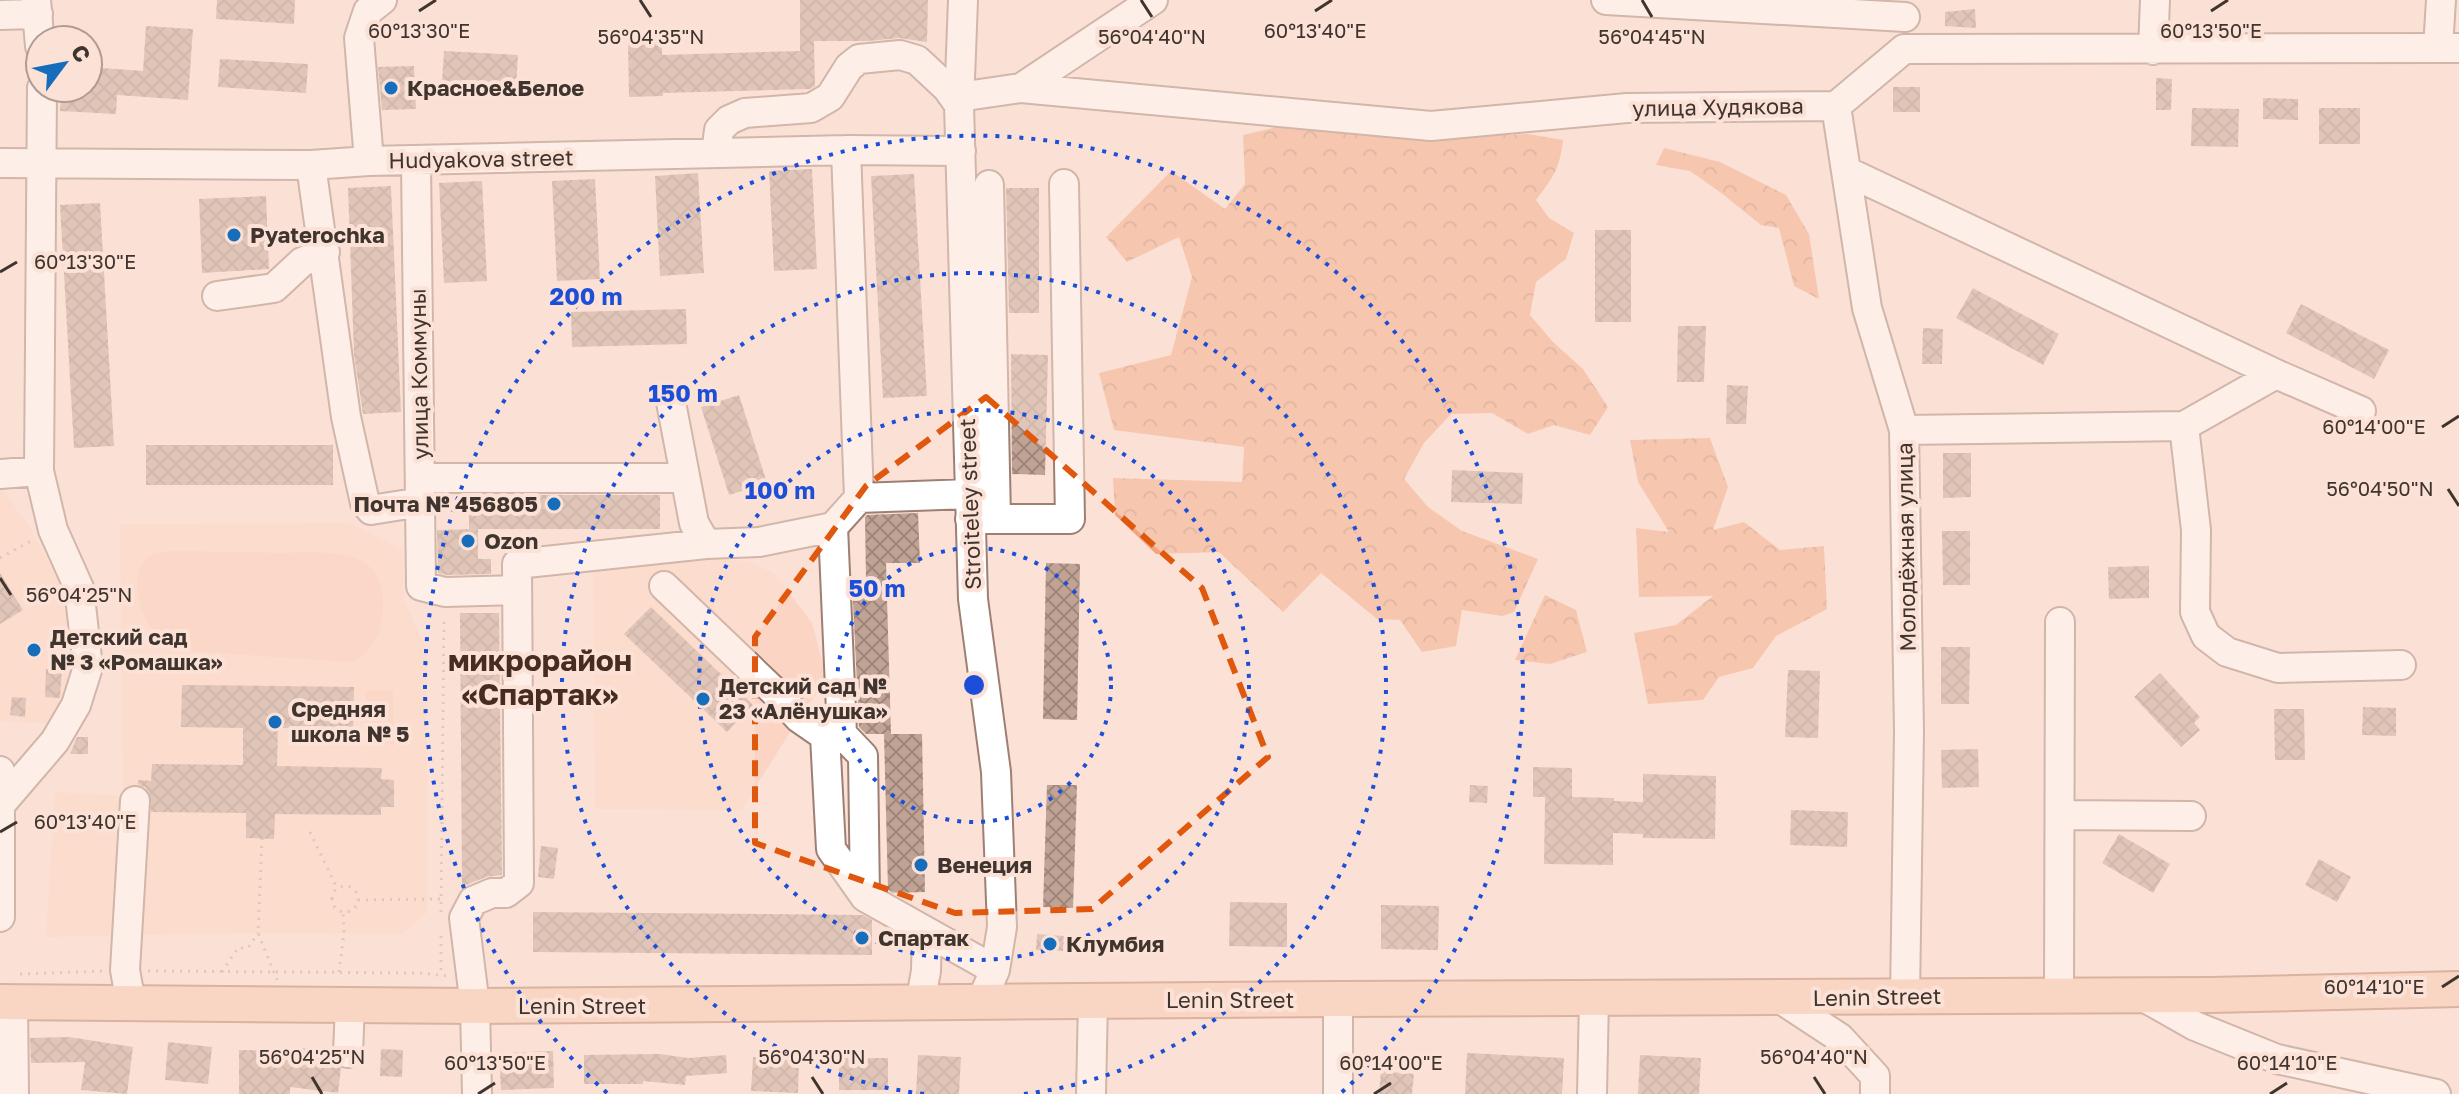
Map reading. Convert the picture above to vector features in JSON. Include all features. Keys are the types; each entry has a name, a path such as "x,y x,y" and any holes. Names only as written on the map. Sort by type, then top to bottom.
{"main road":[{"name":"Lenin Street","path":"6,994 131,1003 350,1005 473,994 980,1004 1338,999 2142,996 2459,989"}],"street":[{"path":"369,161 359,38 368,11 382,0"},
{"name":"Stroiteley street","path":"963,0 959,101 978,510 973,599 996,772 1002,927 995,970 980,1004"},
{"path":"1021,88 1153,0"},
{"path":"1606,0 1905,8 1904,49 2153,50 2448,48 2441,0"},
{"path":"2153,50 2155,0"},
{"path":"0,15 37,7"},
{"name":"улица Худякова","path":"959,101 1021,88 1431,126 1627,108 1836,106 1904,49"},
{"path":"716,153 719,130 729,120 745,113 811,108 830,97 849,67 859,59 900,55 917,60 959,101"},
{"path":"1,804 55,741 76,705 88,667 79,588 53,530 39,471 42,104"},
{"name":"Молодёжная улица","path":"1836,106 1867,308 1904,430 1909,732 1905,996"},
{"path":"477,1094 473,994 464,918 473,901 492,893 506,893 519,883 517,564 706,544 759,542 833,527 859,498 846,150"},
{"name":"Hudyakova street","path":"0,163 311,165 846,150 961,151"},
{"name":"улица Коммуны","path":"416,161 421,490 433,589"},
{"path":"311,165 346,417 365,503 371,510 421,490 685,478"},
{"path":"1846,171 2361,411"},
{"path":"859,498 1070,519 1064,184"},
{"path":"978,510 989,185"},
{"path":"217,296 274,288 302,262 325,252"},
{"path":"1904,430 2184,426 2276,374"},
{"path":"670,397 694,523 706,544"},
{"path":"2184,426 2196,530 2195,612 2206,636 2227,652 2278,668 2401,665"},
{"path":"0,474 39,471"},
{"path":"833,527 831,849 865,897 995,970"},
{"path":"664,586 799,718 834,735"},
{"path":"433,589 517,590"},
{"path":"2059,996 2060,622"},
{"path":"0,771 0,917"},
{"path":"131,1003 125,970 135,801"},
{"path":"2060,815 2191,816"},
{"path":"920,1004 926,971 927,933"},
{"path":"6,994 14,1094"},
{"path":"2142,996 2195,1026 2277,1059 2436,1094"},
{"path":"1592,1094 1594,998"},
{"path":"1779,998 1840,1038 1875,1076 1875,1094"},
{"path":"1338,999 1338,1094"},
{"path":"1091,1094 1093,1001"},
{"path":"348,1053 350,1005"}],"path":[{"path":"0,558 53,530"},
{"path":"433,589 441,914"},
{"path":"310,832 337,888"},
{"path":"262,838 258,933 277,981"},
{"path":"342,885 356,890 358,900 353,909 343,912 338,910 331,897 342,885"},
{"path":"358,900 441,899"},
{"path":"339,972 343,912"},
{"path":"441,929 441,975"},
{"path":"222,972 238,948 248,948 258,933"},
{"path":"6,994 125,970 441,975 473,994"}],"highlighted area":[{"path":"986,397 1202,588 1268,757 1092,909 955,913 755,843 755,637 866,486"}],"shaded area":[{"name":"Детский сад № 3 «Ромашка»","path":"0,487 27,523 68,597 67,704 52,724 0,721"},
{"name":"Средняя школа № 5","path":"350,523 403,550 404,600 427,651 426,914 402,934 46,937 55,792 123,796 120,524"},
{"path":"173,551 321,553 343,555 363,562 376,575 382,592 382,614 376,638 354,662 185,651 174,647 150,626 141,607 137,585 146,560 154,554"},
{"name":"Детский сад № 23 «Алёнушка»","path":"705,559 747,561 774,573 812,623 827,680 741,810 595,809 593,565"},
{"path":"393,690 394,744 367,745 366,691"}],"green space":[{"path":"1277,127 1443,137 1528,134 1563,140 1555,172 1536,200 1549,218 1574,233 1566,259 1536,282 1530,315 1553,342 1583,369 1608,407 1590,435 1554,425 1528,434 1492,413 1451,414 1424,443 1404,479 1428,507 1462,531 1538,559 1514,612 1502,616 1462,610 1456,646 1422,652 1400,620 1377,619 1321,573 1283,612 1219,552 1156,554 1115,515 1113,478 1242,482 1244,447 1114,430 1099,373 1171,355 1192,277 1179,237 1127,262 1106,237 1171,171 1225,209 1245,184 1243,135"},
{"path":"1664,148 1720,162 1786,195 1809,234 1819,299 1794,286 1779,228 1761,225 1690,171 1656,165"},
{"path":"1710,438 1728,487 1713,530 1744,522 1780,550 1824,546 1827,609 1776,636 1753,668 1719,677 1703,700 1648,704 1634,633 1676,625 1713,596 1639,597 1636,528 1669,532 1638,482 1630,440"},
{"path":"1545,595 1576,610 1587,652 1550,664 1515,660"}],"building":[{"path":"217,0 295,0 294,24 216,19"},
{"path":"800,0 928,0 927,42 899,38 814,41 815,86 810,89 663,93 663,96 629,97 628,43 662,42 662,55 800,51"},
{"path":"1975,9 1976,28 1945,26 1945,12"},
{"path":"146,26 193,29 188,100 117,95 116,114 60,111 61,104 104,104 104,68 143,71"},
{"path":"444,51 518,55 516,86 442,81"},
{"path":"220,59 308,64 306,93 218,87"},
{"name":"Красное&Белое","path":"414,66 416,109 382,110 378,67"},
{"path":"2156,78 2172,79 2171,110 2156,110"},
{"path":"1893,87 1920,87 1920,112 1893,112"},
{"path":"2263,98 2298,99 2298,120 2263,119"},
{"path":"2192,108 2239,109 2238,147 2191,146"},
{"path":"2319,108 2360,108 2360,144 2319,144"},
{"path":"812,169 817,269 774,271 769,171"},
{"path":"698,173 704,273 660,276 655,176"},
{"path":"914,174 927,396 883,398 871,176"},
{"path":"595,179 600,279 557,281 552,181"},
{"path":"482,181 487,281 444,283 439,183"},
{"path":"391,186 401,412 363,414 354,354 348,188"},
{"path":"1006,188 1039,188 1039,313 1009,313"},
{"name":"Pyaterochka","path":"266,196 269,269 202,273 199,199"},
{"path":"100,203 114,446 74,448 60,205"},
{"path":"1595,230 1631,230 1631,322 1595,322"},
{"path":"1973,288 2059,334 2043,365 1956,318"},
{"path":"2301,304 2389,350 2374,379 2286,333"},
{"path":"686,309 687,344 572,347 571,312"},
{"path":"1678,326 1706,326 1704,382 1677,382"},
{"path":"1923,328 1943,329 1942,364 1922,364"},
{"path":"1011,354 1048,355 1045,475 1012,474"},
{"path":"1727,385 1748,386 1746,424 1726,424"},
{"path":"739,395 767,483 729,495 701,407"},
{"path":"146,445 333,445 333,485 146,485"},
{"path":"1943,453 1971,453 1971,497 1943,498"},
{"path":"1452,470 1523,473 1522,504 1451,502"},
{"path":"469,495 660,495 660,529 469,529"},
{"path":"918,513 920,563 886,563 891,734 866,734 859,727 852,580 866,581 865,517"},
{"path":"478,529 478,559 491,559 491,574 438,573 437,530"},
{"path":"1942,531 1970,531 1970,585 1943,585"},
{"path":"1046,563 1080,564 1077,720 1043,719"},
{"path":"2149,566 2149,598 2109,599 2108,567"},
{"path":"0,573 23,610 0,624"},
{"path":"651,607 753,705 727,732 624,634"},
{"path":"460,613 499,613 502,875 466,885 462,885"},
{"path":"1941,647 1970,647 1969,704 1941,704"},
{"path":"46,669 62,670 60,698 45,697"},
{"path":"1788,670 1820,671 1818,738 1785,737"},
{"path":"2160,673 2200,717 2194,723 2200,730 2181,747 2134,697"},
{"path":"182,685 354,687 353,729 278,728 277,766 382,768 381,779 394,780 394,807 381,807 381,815 275,814 274,839 246,838 246,813 151,812 150,794 138,784 138,780 151,781 152,764 243,765 243,728 181,727"},
{"path":"12,697 26,698 25,717 10,715"},
{"path":"2363,707 2396,708 2396,736 2362,735"},
{"path":"2274,709 2304,709 2305,760 2275,760"},
{"path":"884,734 922,734 925,892 892,893 888,890"},
{"path":"77,737 88,737 88,754 70,754"},
{"path":"1978,749 1979,787 1942,788 1941,750"},
{"path":"1533,767 1572,768 1572,797 1614,798 1614,801 1643,802 1643,774 1716,776 1715,839 1643,838 1643,834 1613,833 1613,865 1544,864 1545,797 1533,797"},
{"path":"1047,785 1077,785 1073,908 1043,907"},
{"path":"1470,785 1488,786 1487,803 1469,802"},
{"path":"1791,810 1848,812 1847,847 1790,845"},
{"path":"2119,834 2170,864 2153,893 2102,863"},
{"path":"541,846 558,848 554,879 538,877"},
{"path":"2319,859 2351,877 2337,902 2305,885"},
{"path":"1230,902 1287,903 1287,947 1229,946"},
{"path":"1381,905 1439,906 1438,950 1381,949"},
{"path":"533,912 863,915 872,920 872,955 533,952"},
{"path":"1037,934 1064,936 1063,951 1036,950"},
{"path":"69,1037 133,1047 127,1094 81,1090 85,1062 31,1063 30,1038"},
{"path":"168,1042 212,1047 208,1084 165,1080"},
{"path":"301,1048 331,1051 333,1062 341,1068 338,1093 290,1087 290,1094 239,1094 239,1050 301,1051"},
{"path":"381,1049 403,1050 402,1077 380,1076"},
{"path":"553,1051 554,1088 501,1090 499,1053"},
{"path":"1467,1053 1564,1058 1562,1094 1465,1094"},
{"path":"660,1054 688,1058 726,1055 727,1073 686,1076 685,1085 643,1081 643,1084 584,1084 584,1055"},
{"path":"918,1055 961,1057 959,1094 916,1094"},
{"path":"1640,1055 1701,1058 1699,1094 1638,1094"},
{"path":"753,1057 799,1059 798,1093 751,1091"},
{"path":"839,1058 888,1058 888,1090 839,1090"},
{"path":"1381,1071 1414,1074 1412,1094 1379,1094"}],"place":[{"name":"Красное&Белое","path":"391,88"},
{"name":"Pyaterochka","path":"234,235"},
{"name":"Почта № 456805","path":"554,504"},
{"name":"Ozon","path":"468,541"},
{"name":"Детский сад № 3 «Ромашка»","path":"34,650"},
{"name":"Детский сад № 23 «Алёнушка»","path":"703,699"},
{"name":"Средняя школа № 5","path":"275,722"},
{"name":"Венеция","path":"921,865"},
{"name":"Спартак","path":"862,938"},
{"name":"Клумбия","path":"1050,944"}],"district":[{"name":"микрорайон «Спартак»","path":"540,678"}]}
